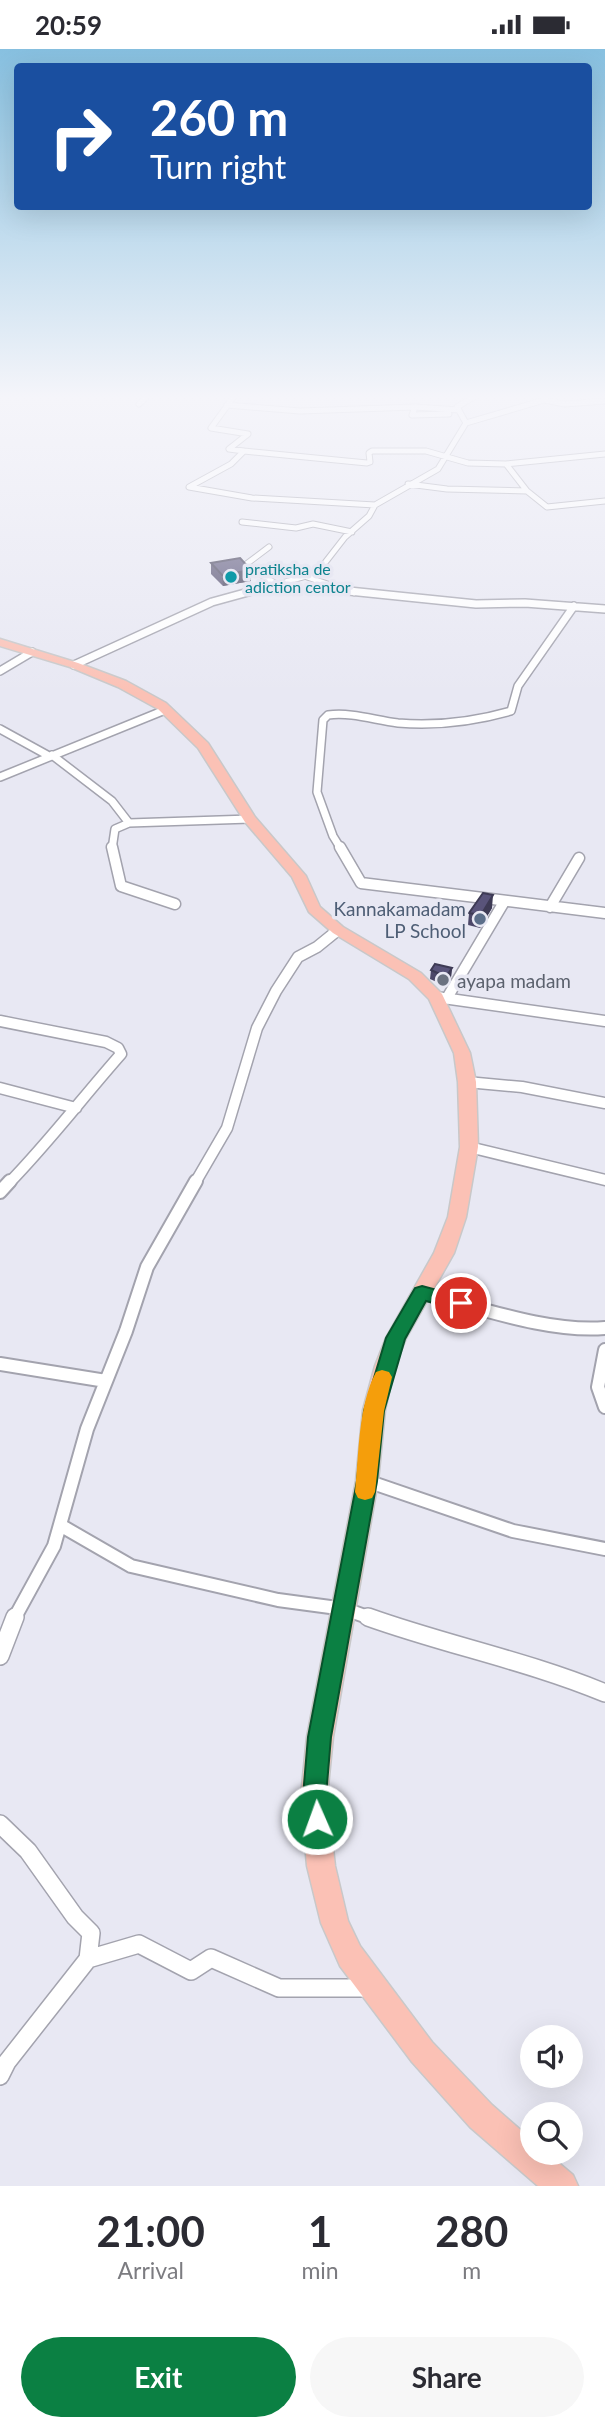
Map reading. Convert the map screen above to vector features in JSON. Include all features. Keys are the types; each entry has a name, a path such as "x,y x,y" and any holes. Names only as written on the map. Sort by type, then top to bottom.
{"main road":[{"path":"0,642 74,665 122,684 166,710 203,746 250,819 299,876 314,909 338,930 402,967 441,998 462,1052 467,1082 469,1147 457,1217 444,1253 396,1338 385,1366 374,1411 367,1481 320,1737 314,1796 321,1866 335,1923 350,1956 422,2052 481,2116 562,2186"}],"street":[{"path":"233,495 374,505 391,495"},
{"path":"532,495 547,507 605,501"},
{"path":"74,665 212,602 307,577 324,568 342,540 372,515 374,505"},
{"path":"242,522 296,528 313,524 352,532"},
{"path":"269,547 245,565 278,585"},
{"path":"307,577 355,593 382,593 412,599 476,604 525,603 605,609"},
{"path":"574,606 518,687 511,711 483,717 404,723 334,713 323,720 317,792 333,836 359,880 366,884 605,913"},
{"path":"0,671 32,652"},
{"path":"0,777 166,710"},
{"path":"0,729 51,756 112,801 129,823"},
{"path":"175,904 121,886 111,845 115,828 129,823 250,819"},
{"path":"550,907 579,858"},
{"path":"441,998 469,965 504,902"},
{"path":"0,1656 19,1607 54,1546 76,1462 147,1267 227,1128 257,1028 298,957 317,947 338,930"},
{"path":"441,998 605,1021"},
{"path":"0,1021 80,1035 118,1048 121,1054 48,1143 0,1192"},
{"path":"467,1082 522,1087 605,1103"},
{"path":"0,1088 76,1108"},
{"path":"469,1147 605,1180"},
{"path":"422,1293 481,1309 567,1326 598,1330 605,1328"},
{"path":"605,1350 598,1386 600,1402 605,1407"},
{"path":"0,1364 106,1381"},
{"path":"367,1481 513,1531 605,1549"},
{"path":"60,1525 131,1566 278,1600 345,1609 409,1632 557,1673 605,1693"},
{"path":"0,1824 28,1851 75,1917 91,1933 88,1959 7,2062 0,2076"},
{"path":"88,1959 139,1944 191,1971 211,1958 279,1988 372,1988"}],"building":[{"path":"240,558 251,570 222,575 211,563"},
{"path":"483,893 493,895 481,915 469,913"},
{"path":"435,964 452,968 446,977 431,970"}],"slow traffic":[{"path":"365,1492 374,1411 382,1377"}],"place":[{"name":"pratiksha de adiction centor","path":"231,577"},
{"name":"Kannakamadam LP School","path":"480,919"},
{"name":"ayapa madam","path":"443,980"}],"route":[{"path":"317,1819 314,1796 320,1737 367,1481 374,1411 385,1366 396,1338 422,1293 461,1303"}]}
